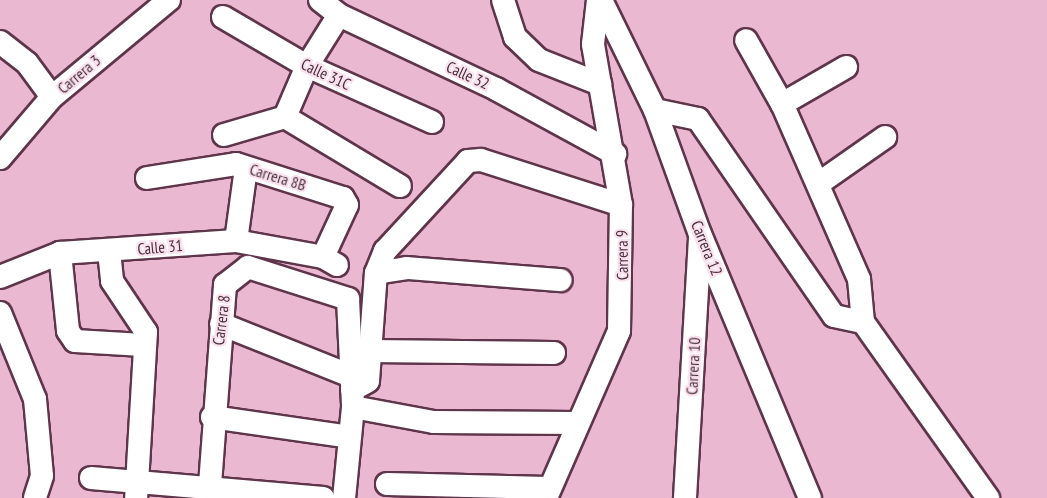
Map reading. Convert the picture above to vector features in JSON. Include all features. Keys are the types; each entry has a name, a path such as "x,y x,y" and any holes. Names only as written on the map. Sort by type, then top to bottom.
{"street":[{"name":"Carrera 3","path":"0,158 52,97 169,0"},
{"name":"Calle 32","path":"320,0 339,15 496,89 615,154"},
{"path":"503,0 514,37 539,60 600,84"},
{"name":"Carrera 9","path":"547,493 575,423 619,331 621,205 615,154 593,45 600,0"},
{"name":"Carrera 12","path":"600,0 656,110 700,234 810,498"},
{"path":"285,117 307,66 339,15"},
{"name":"Calle 31C","path":"224,17 307,66 432,122"},
{"path":"746,40 782,104 859,279 863,322 988,498"},
{"path":"0,42 27,63 52,97"},
{"path":"782,104 846,67"},
{"path":"656,110 698,119 834,316 863,322"},
{"path":"224,135 285,117 400,186"},
{"path":"818,184 885,137"},
{"path":"352,391 368,381 376,273 385,251 468,161 481,160 621,205"},
{"name":"Carrera 8B","path":"147,178 229,164 346,201 330,261"},
{"path":"236,241 246,168"},
{"name":"Carrera 10","path":"688,493 700,234"},
{"name":"Calle 31","path":"0,277 60,254 236,241 330,261"},
{"path":"109,251 112,280 146,332 143,345 136,488"},
{"path":"60,254 68,331 75,341 143,345"},
{"name":"Carrera 8","path":"210,492 212,417 225,285 248,267 341,295 350,306 352,391"},
{"path":"376,273 407,268 561,280"},
{"path":"0,313 35,399 42,476 35,498"},
{"path":"221,324 352,391 434,422 575,423"},
{"path":"370,351 554,353"},
{"path":"344,498 352,391"},
{"path":"212,417 350,437"},
{"path":"91,478 136,488 323,498"},
{"path":"387,484 547,493"}]}
